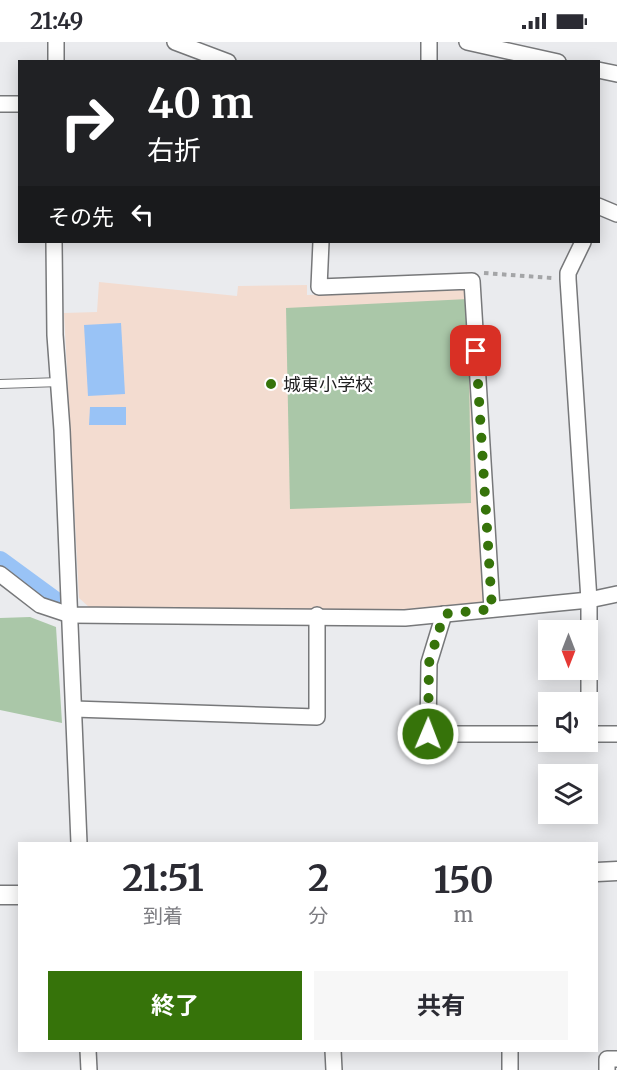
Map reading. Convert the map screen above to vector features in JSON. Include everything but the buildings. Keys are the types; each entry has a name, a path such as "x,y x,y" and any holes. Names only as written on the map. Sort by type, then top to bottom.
{"street":[{"path":"56,42 56,60"},
{"path":"175,42 223,60"},
{"path":"429,42 429,60"},
{"path":"467,42 549,60"},
{"path":"600,70 617,74"},
{"path":"0,104 18,104"},
{"path":"600,206 617,214"},
{"path":"54,243 55,335 60,382 79,842"},
{"path":"321,243 319,287 472,281 492,609"},
{"path":"583,243 568,273 568,279 589,600 588,692"},
{"path":"0,574 40,605 70,615 317,615 405,618 589,600 617,594"},
{"path":"444,614 429,663 428,734 538,734"},
{"path":"74,709 317,717 317,615"},
{"path":"598,734 617,734"},
{"path":"598,872 617,871"},
{"path":"0,895 18,895"},
{"path":"88,1052 89,1070"},
{"path":"333,1052 334,1070"},
{"path":"510,1052 510,1070"},
{"path":"607,1070 607,1059 617,1059"}],"lane":[{"path":"0,384 60,382"}],"path":[{"path":"472,281 479,273 568,279"}],"shaded area":[{"name":"城東小学校","path":"99,282 237,296 238,286 307,285 307,295 463,290 469,293 483,602 396,610 89,607 79,598 64,313 97,312"}],"green space":[{"path":"468,299 471,503 290,509 286,308"},
{"path":"30,617 56,627 62,723 0,710 0,618"}],"water":[{"path":"121,323 125,394 88,396 84,325"},
{"path":"90,407 126,407 126,425 89,425"}],"waterway":[{"path":"0,561 56,602"}],"place":[{"name":"城東小学校","path":"271,384"}],"route":[{"path":"428,734 429,663 444,614 492,609 476,351"}]}
